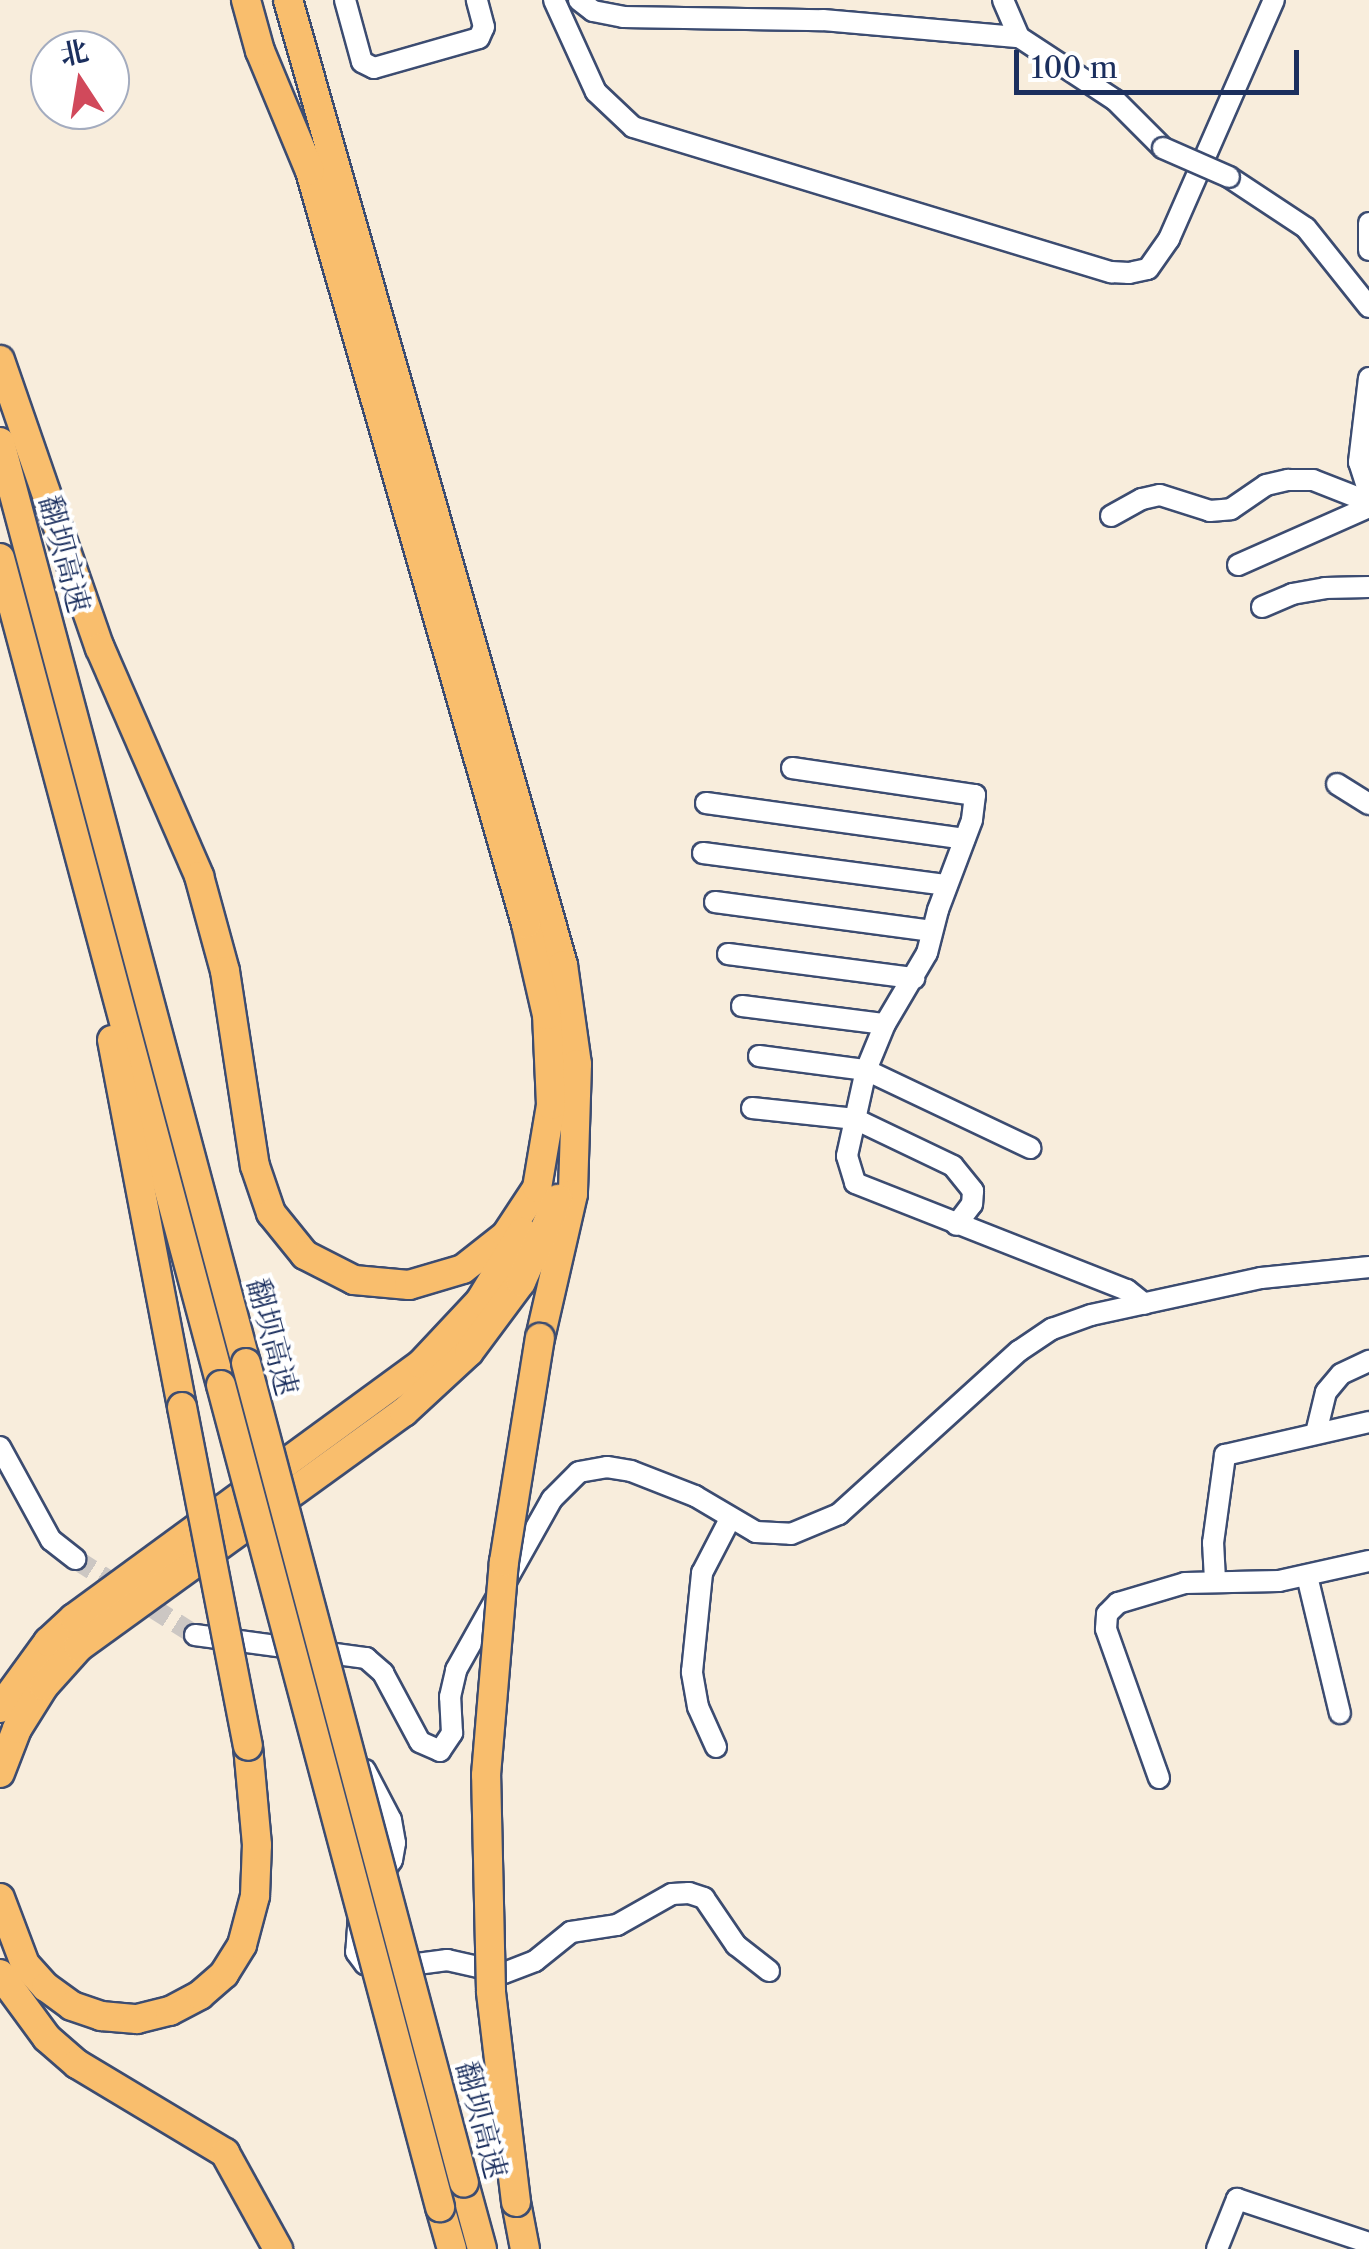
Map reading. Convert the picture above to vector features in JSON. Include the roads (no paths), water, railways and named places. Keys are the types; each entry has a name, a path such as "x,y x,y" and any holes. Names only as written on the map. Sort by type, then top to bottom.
{"highway":[{"path":"0,1708 48,1642 74,1618 388,1392 454,1334 502,1268 521,1234 547,1146 552,1060 538,970 310,171 260,51 246,0"},
{"path":"288,0 563,966 577,1064 573,1194 540,1338 504,1562 486,1775 490,1991 525,2249"},
{"path":"0,360 100,648 199,876 226,971 250,1142 271,1213 305,1255 328,1270 354,1280 408,1285 437,1280 486,1253 515,1224 537,1188"},
{"name":"翻坝高速","path":"0,442 482,2249"},
{"name":"翻坝高速","path":"0,558 452,2249"},
{"path":"0,1898 25,1964 46,1987 72,2006 101,2016 136,2019 170,2011 200,1996 224,1974 242,1946 255,1896 257,1846 248,1746 67,808"},
{"path":"0,1773 16,1729 44,1686 79,1647 404,1412 470,1352 520,1282 541,1242 565,1172 576,1112"},
{"path":"0,1974 47,2038 77,2064 225,2154 278,2249"}],"street":[{"path":"346,0 362,62 374,68 480,38 484,27 477,0"},
{"path":"554,0 596,92 633,127 1073,261 1128,274 1148,269 1169,240 1274,0"},
{"path":"579,0 593,12 623,17 823,20 1018,37 1114,100 1163,148 1229,177 1306,228 1369,307"},
{"path":"1004,0 1018,37"},
{"path":"1369,223 1369,250"},
{"path":"1369,378 1359,462 1369,493"},
{"path":"1111,516 1142,498 1160,495 1210,511 1232,509 1266,486 1288,480 1313,480 1369,504"},
{"path":"1238,565 1369,504"},
{"path":"1262,607 1325,588 1369,587"},
{"path":"792,768 975,796 965,839 914,978 885,1024 866,1070 847,1156 855,1183 1127,1290 1144,1304"},
{"path":"1337,784 1369,804"},
{"path":"706,803 965,839"},
{"path":"702,853 947,886"},
{"path":"715,902 932,931"},
{"path":"728,954 914,978"},
{"path":"742,1006 885,1024"},
{"path":"759,1056 866,1070 1030,1148"},
{"path":"752,1108 855,1119 952,1166 973,1191 972,1204 956,1225"},
{"path":"195,1635 342,1651 376,1664 420,1742 440,1750 452,1733 450,1698 456,1670 568,1479 592,1468 631,1471 694,1496 730,1519 773,1535 824,1523 852,1504 1034,1339 1091,1315 1261,1278 1369,1266"},
{"path":"1316,1433 1326,1392 1342,1374 1369,1361"},
{"path":"1215,1580 1213,1542 1225,1455 1369,1422"},
{"path":"0,1447 51,1540 76,1558"},
{"path":"716,1747 698,1707 692,1672 702,1573 730,1519"},
{"path":"1159,1778 1106,1629 1107,1614 1118,1603 1185,1583 1307,1576 1369,1561"},
{"path":"1307,1576 1340,1713"},
{"path":"342,1651 344,1688 364,1765 390,1820 396,1843 392,1860 357,1916 356,1952 365,1964 380,1969 447,1960 504,1973 535,1960 571,1932 616,1924 672,1894 689,1893 704,1898 736,1944 768,1972"},
{"path":"1217,2249 1237,2198 1369,2243"}],"tunnel":[{"path":"75,1559 195,1635"}]}
